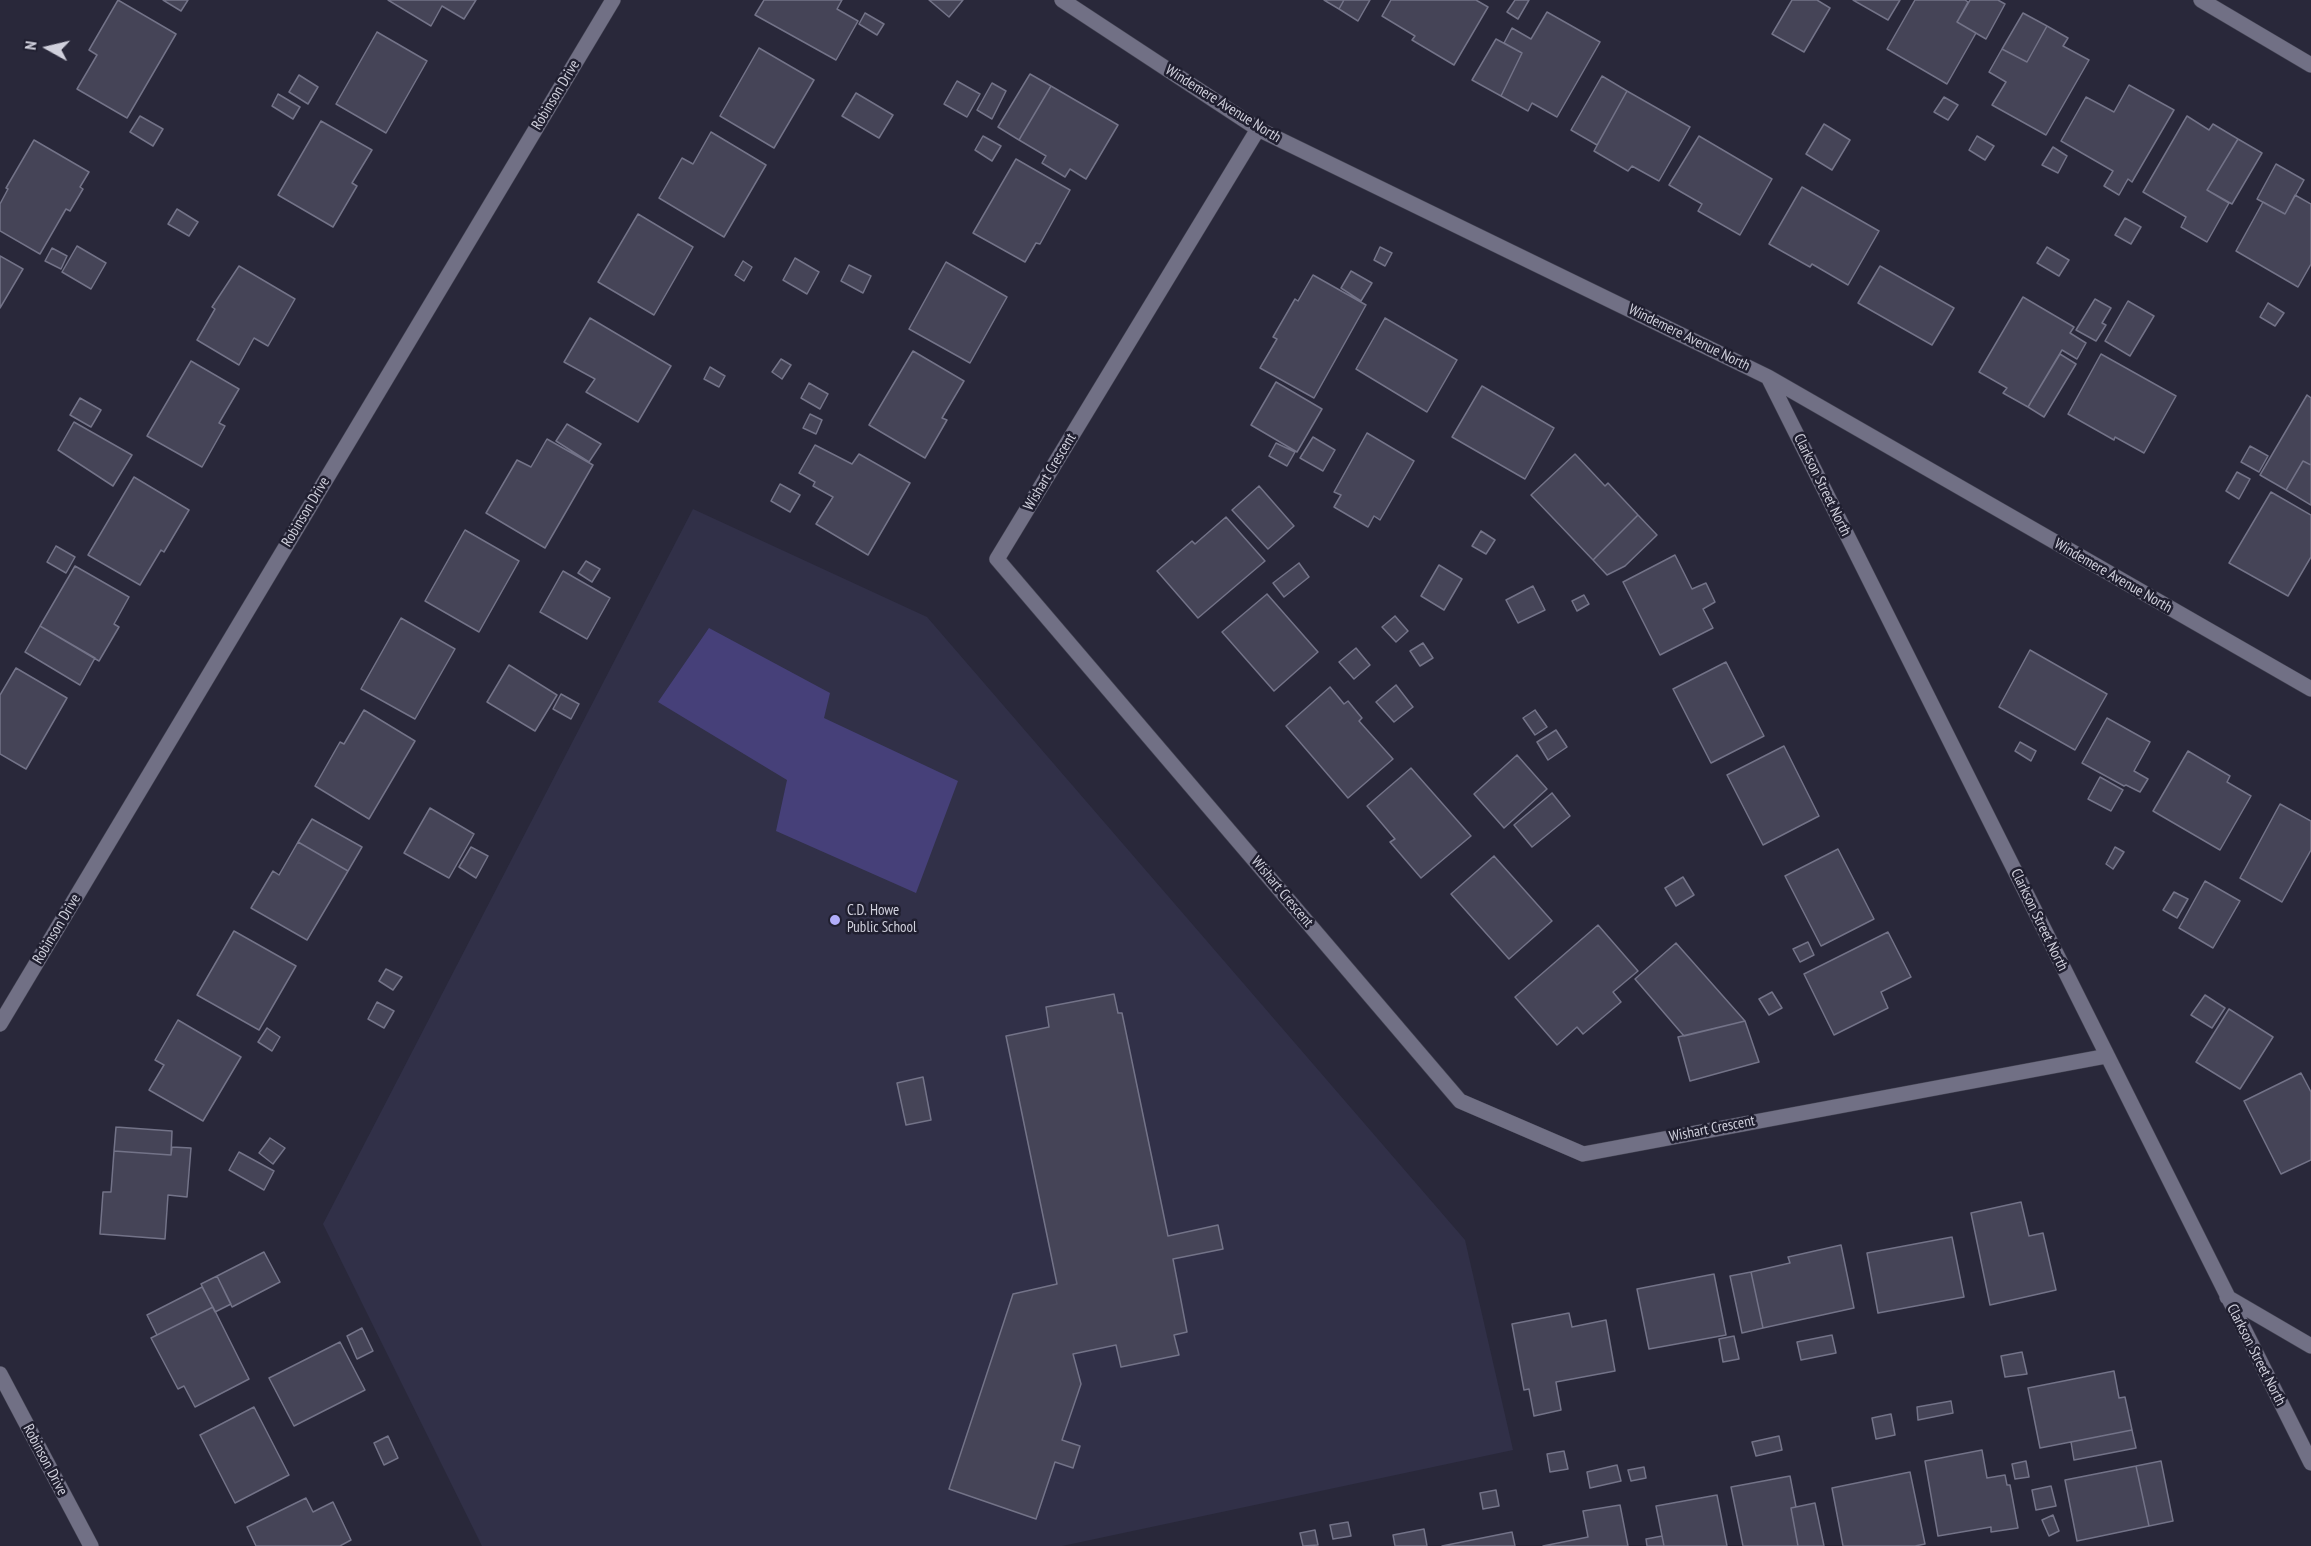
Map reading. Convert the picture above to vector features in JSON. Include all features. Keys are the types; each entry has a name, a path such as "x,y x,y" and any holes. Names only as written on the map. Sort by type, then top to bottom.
{"street":[{"name":"Robinson Drive","path":"0,1024 613,0"},
{"name":"Windemere Avenue North","path":"1062,0 1258,129 1768,376 2311,689"},
{"path":"2201,0 2311,65"},
{"name":"Wishart Crescent","path":"1258,129 997,559 1460,1101 1583,1154 2107,1056"},
{"name":"Clarkson Street North","path":"1768,376 2311,1463"},
{"path":"2227,1297 2311,1346"},
{"name":"Robinson Drive","path":"0,1374 91,1546"}],"shaded area":[{"name":"C.D. Howe Public School","path":"693,509 927,617 1465,1240 1513,1450 1062,1546 482,1546 323,1224"},
{"path":"709,628 830,693 824,718 958,781 916,893 776,831 787,780 658,702"}],"building":[{"path":"118,0 176,34 127,118 77,89 97,55 89,50"},
{"path":"163,0 188,0 181,11"},
{"path":"388,0 476,0 464,19 442,6 431,26"},
{"path":"764,0 842,0 837,9 858,21 836,60 755,15"},
{"path":"929,0 963,0 949,17"},
{"path":"1324,0 1344,0 1339,9"},
{"path":"1344,0 1370,0 1358,21 1339,9"},
{"path":"1391,0 1476,0 1488,7 1454,65 1412,40 1415,36 1382,16"},
{"path":"1515,0 1529,0 1518,19 1507,12"},
{"path":"1792,0 1817,0 1830,8 1804,52 1772,34"},
{"path":"1853,0 1900,0 1888,20"},
{"path":"1915,0 1965,0 1968,2 1957,22 1976,33 1947,84 1887,49"},
{"path":"1970,0 1998,0 2005,4 1986,39 1957,22"},
{"path":"1547,12 1600,42 1557,117 1532,103 1528,111 1501,96 1522,53 1504,43 1512,28 1531,39"},
{"path":"865,13 884,24 877,35 859,24"},
{"path":"2023,13 2047,26 2027,62 2002,49"},
{"path":"2047,26 2068,38 2063,46 2089,60 2046,135 1992,105 2006,82 1989,72 2002,49 2027,62"},
{"path":"377,32 427,61 386,133 336,104"},
{"path":"1496,39 1522,53 1501,96 1472,80"},
{"path":"759,48 814,80 774,148 720,116"},
{"path":"1030,74 1051,86 1019,140 998,127"},
{"path":"299,75 318,87 308,104 289,92"},
{"path":"1602,76 1627,91 1597,145 1571,130"},
{"path":"957,81 980,94 967,117 944,104"},
{"path":"992,83 1006,91 992,119 977,110"},
{"path":"2129,85 2174,110 2132,182 2128,179 2119,195 2104,186 2113,171 2061,141 2086,97 2114,112"},
{"path":"1051,86 1118,125 1086,179 1070,169 1065,177 1042,163 1046,156 1019,140"},
{"path":"1627,91 1690,127 1659,181 1632,166 1628,171 1594,151"},
{"path":"856,93 893,115 879,138 842,116"},
{"path":"278,94 300,107 293,119 272,106"},
{"path":"1944,97 1958,105 1948,120 1934,112"},
{"path":"140,116 163,129 153,146 130,132"},
{"path":"2187,116 2209,130 2213,124 2238,139 2207,190 2229,203 2207,242 2181,227 2186,217 2143,192"},
{"path":"321,121 372,150 352,183 357,186 333,227 278,195"},
{"path":"1824,124 1850,140 1832,170 1806,154"},
{"path":"711,132 766,165 724,237 659,198 682,158 693,164"},
{"path":"983,136 1001,146 992,161 975,150"},
{"path":"1699,136 1772,179 1740,235 1698,211 1702,204 1669,185"},
{"path":"1977,136 1994,146 1985,160 1969,150"},
{"path":"2238,139 2262,153 2232,204 2207,190"},
{"path":"34,140 89,172 80,187 83,189 70,211 66,209 40,254 0,231 0,204 8,189 6,188"},
{"path":"2053,147 2067,156 2058,173 2042,165"},
{"path":"1016,159 1070,190 1040,244 1036,243 1025,262 973,233"},
{"path":"2276,164 2304,180 2285,214 2257,199"},
{"path":"1802,187 1879,231 1848,285 1812,264 1810,267 1769,244"},
{"path":"2295,195 2311,204 2311,264 2298,287 2236,251 2263,202 2285,214"},
{"path":"177,209 198,222 189,236 168,224"},
{"path":"638,214 693,247 654,315 598,282"},
{"path":"2125,218 2141,227 2131,244 2115,235"},
{"path":"77,246 106,263 91,289 62,272"},
{"path":"1380,247 1392,253 1385,266 1374,260"},
{"path":"2047,247 2069,260 2059,276 2037,263"},
{"path":"52,248 67,256 61,269 45,261"},
{"path":"0,256 23,269 0,308"},
{"path":"795,258 819,272 807,294 783,280"},
{"path":"743,261 752,267 744,281 735,275"},
{"path":"946,262 1007,297 970,363 909,329"},
{"path":"849,265 871,276 863,293 841,281"},
{"path":"239,266 295,299 268,346 254,338 239,365 197,340 215,309 212,307"},
{"path":"1880,266 1954,308 1932,345 1858,303"},
{"path":"1351,271 1372,283 1361,301 1341,288"},
{"path":"1313,275 1366,305 1314,398 1260,368 1277,339 1273,337 1295,299 1298,301"},
{"path":"2023,297 2074,327 2070,333 2086,343 2077,359 2062,350 2028,407 2003,393 2007,388 1979,372"},
{"path":"2095,299 2111,308 2102,323 2106,325 2096,341 2076,330"},
{"path":"2128,301 2154,316 2130,356 2105,341"},
{"path":"2268,303 2284,313 2275,326 2260,317"},
{"path":"590,318 671,366 638,422 586,392 595,379 564,362"},
{"path":"1385,318 1457,360 1427,412 1356,369"},
{"path":"913,351 964,381 942,418 947,420 925,458 869,425"},
{"path":"2060,354 2076,364 2044,417 2028,407"},
{"path":"2101,354 2176,396 2144,453 2115,437 2114,440 2068,414"},
{"path":"781,359 791,365 782,379 772,372"},
{"path":"191,361 239,389 219,423 225,426 202,467 147,436"},
{"path":"710,367 725,376 719,387 704,379"},
{"path":"1276,382 1322,409 1297,452 1251,425"},
{"path":"809,383 828,394 820,409 801,398"},
{"path":"1482,386 1554,428 1525,479 1452,437"},
{"path":"2307,395 2311,398 2311,465 2303,461 2286,490 2260,475"},
{"path":"80,398 101,410 91,427 70,415"},
{"path":"810,414 822,420 816,434 803,428"},
{"path":"74,422 132,455 113,486 58,450"},
{"path":"567,424 601,444 589,462 556,441"},
{"path":"1367,433 1414,461 1380,520 1374,516 1368,527 1334,507 1341,495 1334,492"},
{"path":"1313,437 1335,450 1323,471 1300,458"},
{"path":"547,439 593,465 545,548 486,513 517,460 531,467"},
{"path":"1276,443 1295,452 1287,466 1269,456"},
{"path":"815,445 852,464 859,454 910,483 868,555 816,524 833,497 813,486 815,482 799,473"},
{"path":"2250,446 2268,456 2259,472 2241,462"},
{"path":"1575,454 1605,486 1608,483 1638,515 1593,560 1531,495"},
{"path":"2303,461 2311,465 2311,505 2286,490"},
{"path":"2237,472 2250,479 2239,499 2226,491"},
{"path":"134,477 189,510 164,552 161,550 140,585 88,555"},
{"path":"780,484 800,495 790,512 771,501"},
{"path":"1259,486 1294,526 1268,549 1232,510"},
{"path":"2271,492 2311,515 2311,557 2288,596 2229,563"},
{"path":"1638,515 1657,535 1625,566 1607,575 1593,560"},
{"path":"1226,517 1265,561 1198,618 1157,571 1192,541 1195,544"},
{"path":"465,530 519,561 479,632 425,601"},
{"path":"1481,531 1495,540 1486,554 1472,546"},
{"path":"56,546 75,557 66,573 47,562"},
{"path":"1675,555 1692,589 1706,583 1715,602 1703,609 1713,628 1660,655 1623,582"},
{"path":"586,561 600,569 592,582 578,573"},
{"path":"1299,563 1309,577 1284,597 1273,583"},
{"path":"1439,565 1462,579 1444,610 1421,596"},
{"path":"75,566 129,597 114,624 119,627 99,661 40,626"},
{"path":"563,571 610,598 587,639 540,612"},
{"path":"1533,586 1545,610 1518,623 1506,600"},
{"path":"1267,594 1318,652 1274,691 1222,632"},
{"path":"1584,595 1589,604 1577,611 1572,601"},
{"path":"1395,616 1408,631 1396,642 1382,627"},
{"path":"401,618 455,649 415,719 361,689"},
{"path":"40,626 95,658 80,685 25,652"},
{"path":"1423,643 1433,658 1420,666 1410,651"},
{"path":"1356,648 1370,665 1354,679 1339,662"},
{"path":"2030,650 2107,694 2075,750 1999,707"},
{"path":"1726,662 1764,736 1711,763 1673,689"},
{"path":"509,665 557,695 535,731 487,702"},
{"path":"16,668 67,698 26,769 0,754 0,695"},
{"path":"1396,685 1413,707 1394,722 1376,702"},
{"path":"1330,687 1344,704 1348,701 1362,718 1359,721 1393,759 1348,798 1286,726"},
{"path":"561,694 579,704 571,719 553,709"},
{"path":"364,710 415,741 369,819 315,786 340,742 344,744"},
{"path":"1535,710 1547,727 1535,735 1523,718"},
{"path":"2107,718 2150,742 2134,771 2148,779 2140,792 2082,763"},
{"path":"1556,730 1567,747 1548,760 1537,742"},
{"path":"2020,742 2036,751 2031,761 2015,751"},
{"path":"1784,746 1819,816 1763,845 1727,775"},
{"path":"2188,751 2230,776 2227,782 2251,796 2220,850 2153,811"},
{"path":"1517,755 1547,789 1504,828 1474,794"},
{"path":"1411,768 1471,836 1421,878 1390,842 1395,839 1367,806"},
{"path":"2100,777 2123,790 2111,811 2088,799"},
{"path":"1552,793 1570,816 1532,847 1514,825"},
{"path":"2280,804 2311,821 2311,850 2282,902 2240,878"},
{"path":"430,808 474,834 449,878 404,853"},
{"path":"312,819 362,847 348,871 298,842"},
{"path":"298,842 348,871 307,940 251,908 273,871 279,875"},
{"path":"471,847 488,856 476,878 459,867"},
{"path":"2115,847 2124,852 2113,869 2106,864"},
{"path":"1838,849 1874,919 1821,946 1785,876"},
{"path":"1494,856 1552,921 1509,959 1451,894"},
{"path":"1683,877 1694,895 1676,906 1665,888"},
{"path":"2205,881 2240,901 2213,948 2179,928"},
{"path":"2174,892 2188,899 2177,918 2163,910"},
{"path":"1598,925 1638,971 1613,992 1621,1002 1583,1034 1577,1027 1557,1045 1515,997"},
{"path":"234,931 296,966 259,1030 197,995"},
{"path":"1888,932 1911,977 1881,992 1888,1008 1834,1035 1804,974"},
{"path":"1808,942 1814,955 1800,962 1793,949"},
{"path":"1676,943 1745,1021 1684,1036 1635,979"},
{"path":"386,969 402,977 393,990 379,981"},
{"path":"1772,992 1782,1008 1769,1015 1759,999"},
{"path":"1114,994 1118,1013 1122,1013 1168,1236 1218,1225 1223,1249 1173,1259 1187,1332 1174,1335 1179,1355 1121,1367 1116,1345 1073,1354 1081,1384 1062,1440 1080,1446 1073,1468 1055,1462 1036,1519 949,1489 1013,1294 1057,1284 1006,1036 1049,1027 1046,1007"},
{"path":"2205,995 2225,1008 2212,1028 2191,1015"},
{"path":"377,1002 394,1011 384,1028 368,1019"},
{"path":"2229,1009 2273,1037 2240,1089 2196,1062"},
{"path":"178,1020 241,1057 203,1121 149,1090 164,1065 155,1060"},
{"path":"1745,1021 1759,1062 1690,1081 1678,1037"},
{"path":"267,1028 280,1037 272,1051 258,1042"},
{"path":"2301,1073 2311,1092 2311,1160 2281,1174 2244,1101"},
{"path":"923,1077 931,1120 906,1125 897,1083"},
{"path":"116,1127 172,1131 171,1155 114,1151"},
{"path":"270,1138 285,1148 273,1164 259,1153"},
{"path":"172,1147 191,1148 187,1197 168,1195 165,1239 100,1234 103,1192 111,1192 114,1151 171,1155"},
{"path":"239,1152 274,1171 264,1190 229,1170"},
{"path":"2021,1202 2029,1236 2043,1233 2056,1290 1990,1305 1971,1213"},
{"path":"1952,1237 1964,1297 1878,1313 1867,1253"},
{"path":"1841,1245 1854,1308 1763,1328 1751,1272 1790,1263 1788,1257"},
{"path":"264,1252 280,1282 232,1307 217,1276"},
{"path":"1751,1272 1763,1328 1742,1333 1730,1276"},
{"path":"1714,1274 1726,1335 1649,1349 1637,1289"},
{"path":"217,1276 231,1304 215,1312 201,1284"},
{"path":"202,1287 213,1307 157,1335 147,1315"},
{"path":"213,1307 249,1379 195,1407 184,1386 178,1389 151,1338"},
{"path":"1569,1313 1572,1327 1606,1320 1615,1371 1556,1382 1561,1410 1534,1416 1529,1389 1524,1390 1512,1324"},
{"path":"362,1328 373,1351 357,1359 347,1336"},
{"path":"1832,1335 1836,1353 1801,1360 1797,1342"},
{"path":"1734,1336 1739,1359 1723,1362 1719,1339"},
{"path":"340,1342 365,1390 294,1426 269,1378"},
{"path":"2022,1352 2027,1374 2005,1377 2001,1356"},
{"path":"2114,1371 2119,1398 2125,1397 2132,1430 2040,1448 2028,1388"},
{"path":"1951,1401 1953,1413 1918,1420 1917,1407"},
{"path":"254,1407 289,1475 235,1503 200,1435"},
{"path":"1891,1414 1895,1435 1876,1439 1872,1418"},
{"path":"2132,1430 2136,1448 2074,1460 2071,1442"},
{"path":"388,1436 398,1458 384,1465 374,1443"},
{"path":"1779,1436 1782,1450 1756,1456 1752,1442"},
{"path":"1982,1450 1987,1478 2005,1475 2007,1485 2010,1485 2018,1528 1991,1532 1991,1527 1938,1536 1925,1461"},
{"path":"1564,1451 1568,1469 1550,1472 1547,1454"},
{"path":"2026,1461 2029,1477 2015,1479 2012,1464"},
{"path":"2161,1461 2173,1521 2149,1526 2136,1466"},
{"path":"1617,1465 1621,1481 1590,1488 1587,1472"},
{"path":"2136,1466 2149,1526 2077,1541 2065,1480"},
{"path":"1644,1467 1646,1478 1631,1481 1628,1470"},
{"path":"1910,1472 1925,1544 1843,1546 1832,1488"},
{"path":"1790,1476 1796,1507 1791,1508 1798,1546 1743,1546 1731,1487"},
{"path":"2051,1486 2056,1506 2036,1510 2032,1490"},
{"path":"1496,1490 1499,1506 1483,1509 1480,1493"},
{"path":"1717,1495 1727,1546 1664,1546 1656,1506"},
{"path":"306,1498 313,1512 333,1502 351,1540 340,1546 256,1546 247,1527"},
{"path":"1815,1503 1824,1546 1798,1546 1791,1508"},
{"path":"1620,1505 1628,1546 1543,1546 1588,1537 1583,1511"},
{"path":"2053,1515 2059,1531 2049,1536 2042,1520"},
{"path":"1348,1522 1351,1536 1333,1539 1330,1525"},
{"path":"1424,1529 1427,1546 1395,1546 1393,1535"},
{"path":"1315,1530 1318,1545 1303,1546 1300,1533"},
{"path":"1512,1532 1515,1546 1442,1546"},
{"path":"1662,1536 1664,1546 1647,1546 1646,1539"}],"place":[{"name":"C.D. Howe Public School","path":"835,920"}]}
